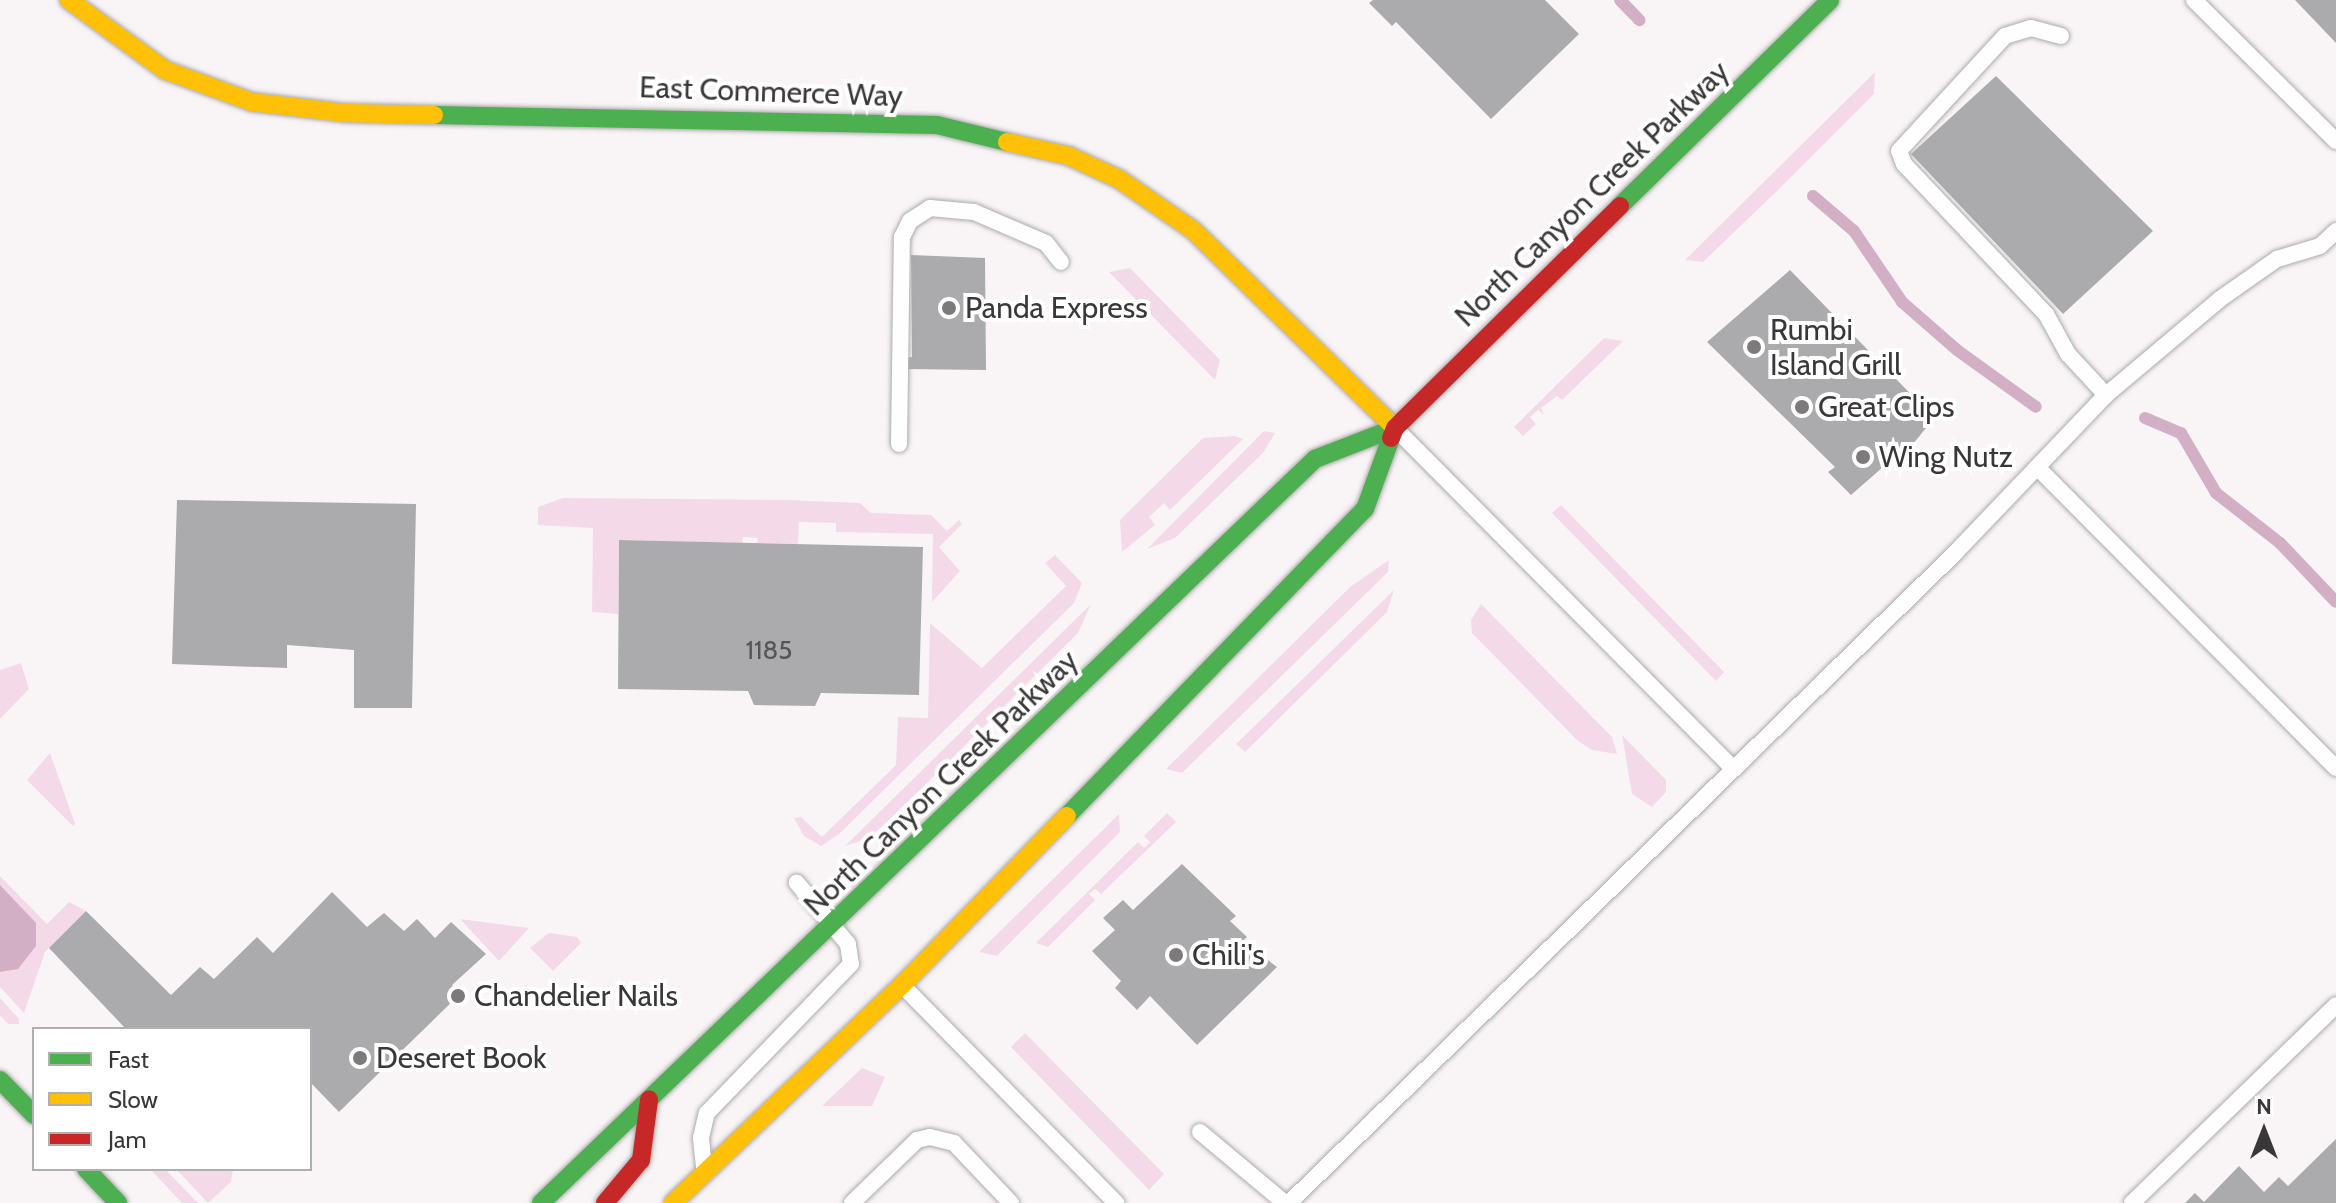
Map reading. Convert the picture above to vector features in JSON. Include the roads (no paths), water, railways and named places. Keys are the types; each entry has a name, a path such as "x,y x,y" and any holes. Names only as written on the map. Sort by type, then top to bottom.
{"main road":[{"name":"East Commerce Way","path":"69,0 165,70 252,102 346,113 937,125 1069,156 1119,179 1193,230 1395,428"},
{"name":"North Canyon Creek Parkway","path":"541,1203 835,925 1315,459 1395,428 1830,0"},
{"name":"North Canyon Creek Parkway","path":"673,1203 902,985 1365,509 1395,428"},
{"path":"0,1080 32,1113"},
{"path":"605,1203 641,1160 649,1100"},
{"path":"88,1171 118,1203"}],"lane":[{"path":"2194,0 2336,141"},
{"path":"2061,36 2031,28 2005,36 1899,151 1904,164 2046,314 2068,354 2106,395"},
{"path":"899,444 902,237 910,221 930,208 974,212 1046,243 1061,262"},
{"path":"1200,1132 1287,1203 2039,469 2106,395 2220,299 2277,259 2320,246 2336,231"},
{"path":"1395,428 1732,767"},
{"path":"2039,469 2336,768"},
{"path":"705,1171 701,1138 707,1113 851,964 848,944 797,883"},
{"path":"902,985 1116,1203"},
{"path":"2132,1203 2336,1005"},
{"path":"852,1203 917,1140 930,1137 954,1143 1011,1203"}],"waterway":[{"path":"1620,0 1639,20"},
{"path":"1813,196 1854,231 1902,302 1957,350 2036,407"},
{"path":"2145,418 2181,433 2216,493 2280,543 2336,602"}],"place":[{"name":"Panda Express","path":"949,308"},
{"name":"Rumbi Island Grill","path":"1754,347"},
{"name":"Great Clips","path":"1802,407"},
{"name":"Wing Nutz","path":"1863,457"},
{"name":"Chili's","path":"1176,955"},
{"name":"Chandelier Nails","path":"458,996"},
{"name":"Deseret Book","path":"360,1058"}]}
